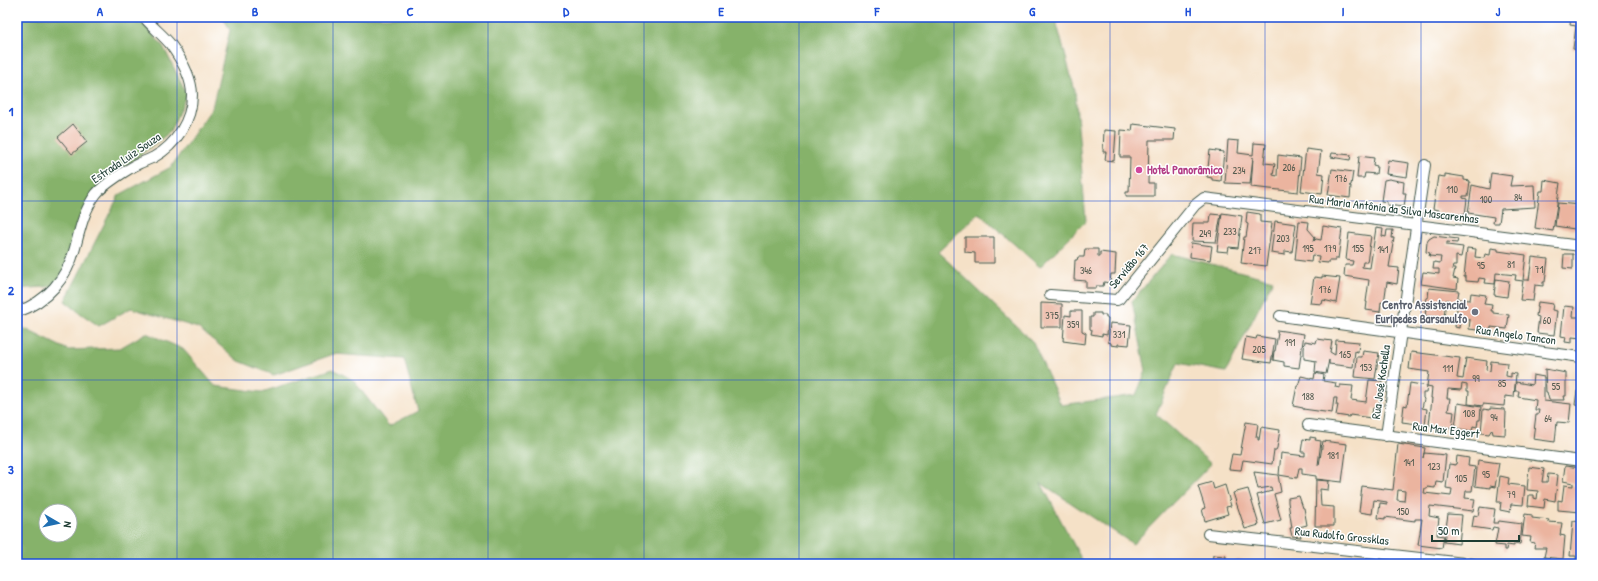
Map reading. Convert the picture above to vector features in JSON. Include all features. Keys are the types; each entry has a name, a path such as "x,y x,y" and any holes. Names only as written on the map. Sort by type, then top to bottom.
{"street":[{"name":"Estrada Luiz Souza","path":"17,312 34,305 55,288 67,269 75,249 80,226 96,194 139,163 153,158 165,150 179,136 186,119 192,95 190,85 183,64 170,44 144,17"},
{"name":"Rua José Kochella","path":"1386,436 1425,165"},
{"name":"Rua Maria Antônia da Silva Mascarenhas","path":"1204,198 1581,246"},
{"name":"Servidão 167","path":"1050,294 1119,299 1195,205 1204,198"},
{"name":"Rua Angelo Tancon","path":"1280,316 1581,357"},
{"name":"Rua Max Eggert","path":"1308,425 1581,461"},
{"name":"Rua Rudolfo Grossklas","path":"1208,534 1473,564"}],"green space":[{"path":"17,17 137,17 163,46 187,94 170,132 99,187 58,286 17,289"},
{"path":"223,17 1055,17 1075,91 1086,221 1040,267 979,213 938,252 1033,342 1061,405 1136,395 1146,371 1132,301 1172,254 1273,280 1226,372 1178,363 1156,414 1211,464 1133,544 1041,483 1084,564 17,564 17,325 68,350 120,348 146,333 183,349 215,386 262,392 333,369 353,380 389,426 418,411 404,359 334,354 274,375 239,361 198,328 131,308 99,326 65,301 119,195 171,167 212,108 230,30"}],"building":[{"path":"1524,17 1546,17 1546,19 1540,18 1540,21"},
{"path":"1571,17 1581,17 1581,50 1573,49 1576,26 1570,25"},
{"path":"73,124 87,142 72,154 58,137"},
{"name":"Hotel Panorâmico","path":"1133,124 1175,129 1174,140 1149,140 1148,183 1154,183 1154,196 1126,196 1126,192 1129,192 1130,157 1120,157 1121,130 1132,131"},
{"path":"1104,130 1116,131 1114,161 1105,160 1106,152 1103,152"},
{"path":"1228,140 1239,141 1238,153 1253,155 1254,143 1266,144 1264,163 1275,164 1273,175 1277,176 1278,155 1301,158 1298,192 1251,187 1253,157 1250,184 1225,183"},
{"path":"1306,149 1321,151 1318,173 1324,174 1322,194 1301,191"},
{"path":"1210,150 1224,152 1221,181 1212,180 1212,178 1207,177"},
{"path":"1332,153 1351,155 1350,160 1331,157"},
{"path":"1359,156 1374,158 1373,165 1377,166 1376,174 1365,173 1364,178 1357,178"},
{"path":"1388,160 1409,163 1407,177 1386,174"},
{"path":"1332,169 1353,172 1351,185 1349,186 1351,186 1350,198 1328,195"},
{"path":"1491,173 1512,176 1510,186 1534,185 1535,207 1501,209 1499,223 1493,223 1494,217 1468,213 1472,185 1489,189"},
{"path":"1445,174 1464,177 1464,180 1470,181 1468,196 1463,196 1463,198 1467,199 1465,215 1458,214 1458,216 1438,213 1439,210 1433,209 1438,176 1445,177"},
{"path":"1389,179 1404,182 1403,193 1406,193 1404,207 1387,205 1387,202 1381,201 1384,180"},
{"path":"1544,180 1560,183 1553,231 1535,228 1540,191 1543,191"},
{"path":"1558,203 1581,205 1581,230 1555,226"},
{"path":"1247,212 1260,214 1260,222 1272,223 1266,266 1241,263 1244,237 1246,237 1248,224 1246,223"},
{"path":"1222,213 1242,216 1238,248 1229,247 1228,252 1217,251"},
{"path":"1211,214 1221,215 1216,242 1192,241 1193,223 1210,223"},
{"path":"1275,221 1296,224 1292,252 1285,251 1285,255 1271,253"},
{"path":"1299,221 1309,222 1308,229 1315,237 1314,241 1316,239 1321,240 1323,226 1342,229 1338,259 1335,259 1335,261 1328,261 1328,263 1318,262 1319,256 1312,255 1311,262 1295,260"},
{"path":"1376,228 1383,229 1382,236 1386,237 1387,230 1393,230 1392,238 1394,238 1389,267 1399,268 1397,284 1387,282 1384,303 1381,302 1380,312 1366,310 1369,280 1344,276 1345,265 1352,265 1353,261 1346,260 1349,233 1371,236 1367,262 1363,262 1362,267 1370,268"},
{"path":"1434,236 1458,239 1457,243 1447,242 1447,245 1463,247 1461,257 1456,256 1456,266 1453,266 1452,269 1455,269 1453,278 1458,279 1457,289 1421,284 1423,272 1439,274 1439,269 1433,269 1434,262 1440,263 1441,257 1429,256 1430,253 1426,252 1427,242"},
{"path":"965,237 994,237 994,263 975,263 975,253 965,252"},
{"path":"1191,243 1212,246 1210,260 1190,257"},
{"path":"1467,248 1476,249 1475,257 1484,258 1485,254 1490,255 1491,248 1498,249 1498,251 1526,255 1523,280 1529,280 1532,257 1548,259 1545,282 1543,282 1543,286 1535,285 1533,301 1520,300 1523,281 1515,280 1516,275 1496,273 1495,284 1485,283 1486,279 1479,278 1478,282 1466,281 1466,277 1464,277"},
{"path":"1085,249 1098,249 1098,256 1100,256 1100,252 1116,254 1115,274 1111,274 1110,283 1104,282 1103,286 1086,288 1086,281 1074,280 1075,260 1077,260 1078,257 1084,257"},
{"path":"1564,254 1573,254 1573,269 1563,268"},
{"path":"1322,276 1340,278 1336,303 1323,300 1322,304 1310,303 1314,277 1322,278"},
{"path":"1496,279 1509,281 1507,297 1494,295"},
{"path":"1429,288 1459,291 1456,306 1448,305 1448,300 1446,300 1444,317 1425,316 1426,309 1424,309 1426,298 1428,298"},
{"name":"Centro Assistencial Eurípedes Barsanulfo","path":"1471,293 1486,295 1484,304 1492,305 1491,311 1493,311 1493,313 1509,315 1507,329 1491,327 1491,329 1485,329 1485,331 1469,329 1470,320 1460,319 1459,328 1455,327 1458,299 1470,300"},
{"path":"1538,302 1553,304 1552,310 1557,311 1554,335 1537,333 1539,317 1536,316"},
{"path":"1041,303 1062,304 1062,327 1041,327"},
{"path":"1564,306 1574,307 1573,317 1581,317 1581,338 1572,337 1572,343 1565,342 1566,337 1561,336"},
{"path":"1071,311 1082,311 1082,331 1086,333 1085,344 1063,341 1065,315 1071,316"},
{"path":"1093,313 1101,313 1101,315 1106,315 1106,318 1108,318 1107,335 1102,334 1102,336 1091,334 1092,330 1090,329 1090,317 1093,317"},
{"path":"1110,323 1131,325 1129,345 1111,345 1111,343 1108,342"},
{"path":"1277,330 1304,334 1299,368 1284,366 1284,362 1273,360 1278,333"},
{"path":"1257,336 1275,339 1271,363 1242,359 1246,337 1256,339"},
{"path":"1317,339 1332,341 1330,352 1335,355 1336,340 1359,342 1358,352 1355,351 1353,367 1329,364 1329,360 1326,374 1315,372 1316,361 1304,359 1304,349 1305,341 1316,343"},
{"path":"1363,351 1379,353 1375,379 1355,377 1357,357 1362,357"},
{"path":"1411,352 1460,358 1457,378 1463,379 1466,358 1487,361 1486,370 1490,371 1491,361 1507,363 1506,376 1511,377 1511,373 1516,374 1514,397 1505,396 1504,406 1468,404 1469,391 1467,391 1467,385 1462,384 1461,390 1448,389 1447,398 1450,398 1448,411 1454,412 1452,428 1429,425 1432,387 1427,386 1429,372 1409,369"},
{"path":"1545,369 1566,373 1565,400 1549,400 1546,392"},
{"path":"1315,373 1324,375 1323,381 1336,383 1335,387 1340,388 1340,385 1353,386 1351,400 1366,402 1369,380 1382,381 1379,409 1373,408 1371,418 1336,415 1338,405 1336,405 1337,398 1334,398 1332,413 1293,406 1297,386 1301,376 1314,379"},
{"path":"1533,375 1544,377 1544,401 1571,404 1569,423 1557,422 1555,442 1533,439 1536,415 1538,415 1539,410 1535,410 1536,400 1518,397 1519,391 1515,391 1516,382 1532,385"},
{"path":"1410,383 1427,386 1426,393 1423,393 1424,399 1422,408 1427,409 1425,425 1402,422 1404,405 1407,406"},
{"path":"1577,391 1581,392 1581,406 1575,405"},
{"path":"1458,403 1481,407 1480,420 1478,420 1477,427 1473,426 1472,431 1455,428"},
{"path":"1490,408 1504,409 1506,412 1505,435 1493,434 1492,429 1489,434 1481,433 1483,409 1490,410"},
{"path":"1246,422 1258,424 1256,437 1258,437 1258,440 1261,427 1280,430 1277,448 1274,450 1272,464 1243,460 1241,470 1229,469 1232,454 1240,455"},
{"path":"1310,437 1321,441 1318,465 1323,441 1347,444 1342,482 1316,479 1316,476 1302,474 1302,468 1299,468 1297,478 1279,475 1281,453 1305,456 1305,452 1301,452 1303,439 1310,440"},
{"path":"1398,444 1425,448 1424,453 1446,455 1443,482 1436,481 1435,488 1427,487 1425,488 1424,493 1451,496 1452,489 1446,488 1449,464 1456,465 1457,456 1469,458 1468,466 1475,467 1472,491 1466,491 1465,498 1475,499 1473,511 1430,506 1429,516 1439,518 1437,535 1444,536 1442,548 1418,545 1422,519 1415,519 1415,521 1385,517 1385,519 1378,518 1380,503 1387,504 1387,502 1374,500 1372,514 1359,512 1362,486 1393,490","holes":["1398,490 1405,491 1404,501 1397,500"]},
{"path":"1478,460 1499,463 1495,487 1490,486 1490,488 1475,486"},
{"path":"1565,466 1581,468 1581,512 1558,510 1558,500 1562,501 1564,485 1573,486 1573,483 1563,481"},
{"path":"1529,467 1544,469 1542,482 1547,482 1548,474 1558,475 1555,501 1545,499 1544,508 1528,506 1529,495 1534,495 1534,498 1537,499 1538,491 1527,490"},
{"path":"1254,472 1278,475 1281,492 1274,494 1281,520 1265,524 1257,495 1272,491 1271,487 1258,489"},
{"path":"1500,476 1509,478 1508,484 1525,486 1523,505 1511,504 1510,512 1500,510 1501,502 1497,502"},
{"path":"1316,480 1329,481 1328,490 1320,489 1321,506 1334,507 1334,526 1315,526"},
{"path":"1212,482 1214,489 1225,485 1231,506 1226,507 1228,514 1205,521 1202,509 1205,508 1198,486"},
{"path":"1248,489 1259,525 1245,529 1233,493"},
{"path":"1299,496 1304,508 1307,525 1299,527 1301,537 1292,536 1288,502 1288,498"},
{"path":"1480,507 1495,509 1493,523 1498,523 1499,521 1522,524 1520,544 1514,543 1514,546 1507,545 1506,550 1504,550 1504,546 1495,545 1498,528 1493,527 1492,530 1472,527 1474,515 1478,516"},
{"path":"1448,514 1462,515 1459,544 1444,542"},
{"path":"1525,514 1532,515 1532,518 1549,520 1548,522 1562,523 1560,535 1565,536 1563,559 1544,557 1546,548 1534,548 1535,543 1530,542 1531,537 1522,536"},
{"path":"1573,521 1581,522 1581,560 1576,559 1576,556 1570,556"},
{"path":"1213,555 1226,556 1225,564 1212,564"},
{"path":"1236,560 1252,562 1252,564 1234,564"}],"place":[{"name":"Hotel Panorâmico","path":"1139,170"},
{"name":"Centro Assistencial Eurípedes Barsanulfo","path":"1475,312"}]}
